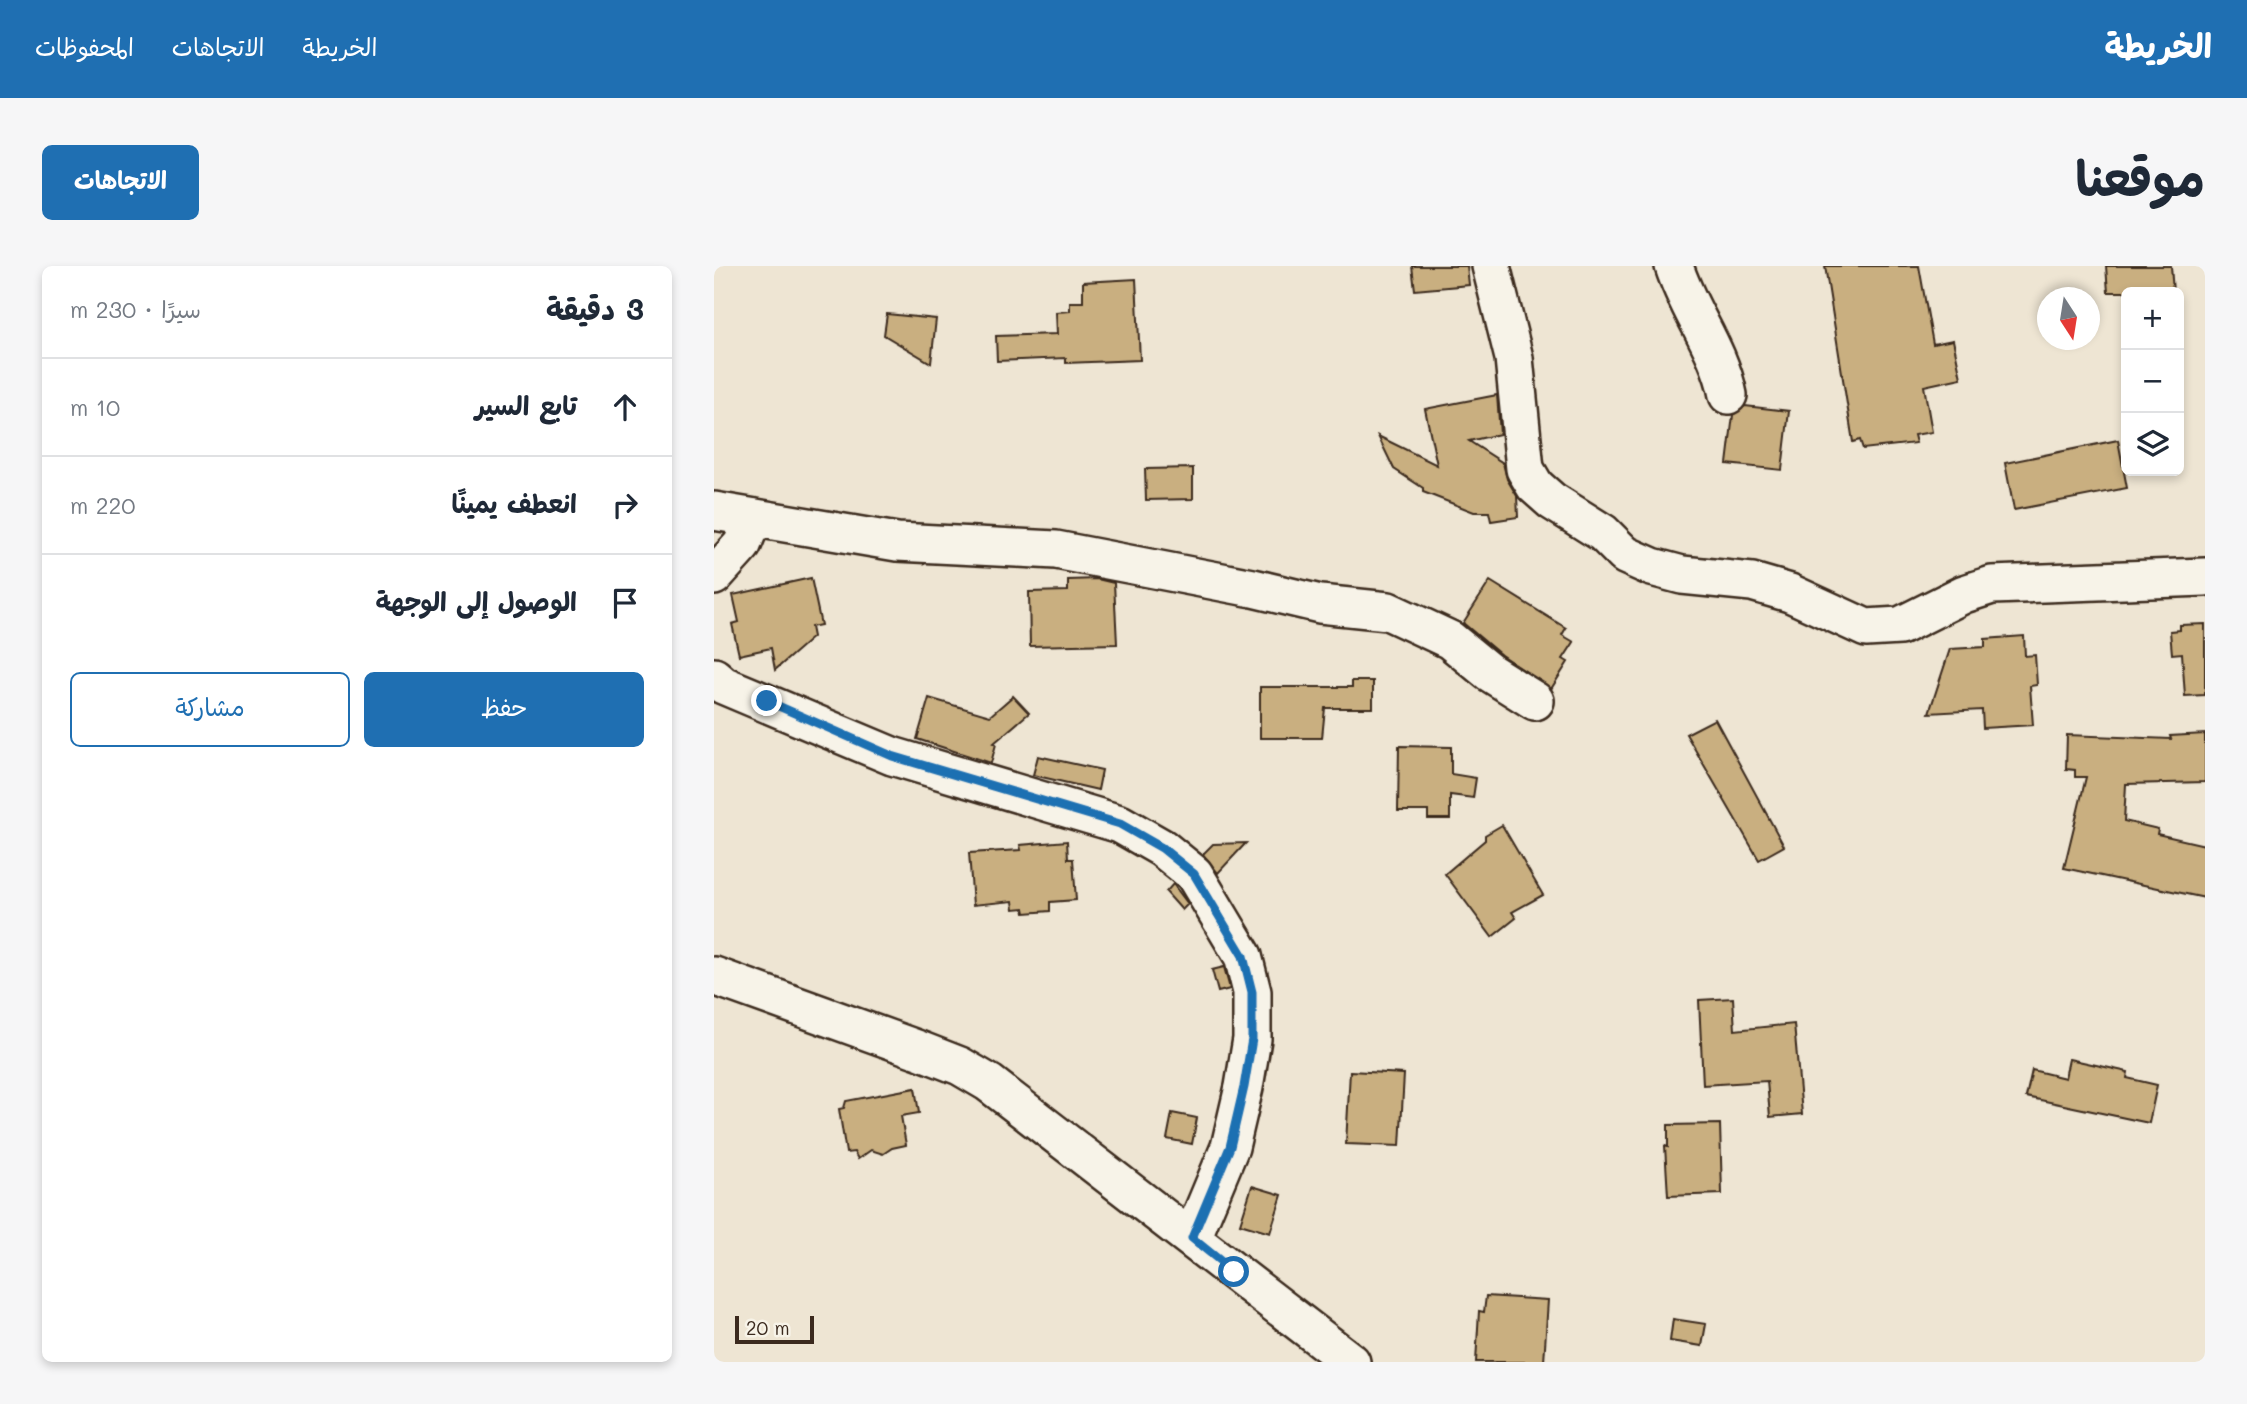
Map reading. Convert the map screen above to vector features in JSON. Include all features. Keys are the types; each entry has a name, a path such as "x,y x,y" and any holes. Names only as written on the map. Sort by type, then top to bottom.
{"street":[{"path":"1491,266 1514,358 1525,469 1535,486 1552,501 1603,533 1625,555 1652,567 1682,575 1752,582 1825,607 1866,628 1881,629 1900,626 1965,594 1992,585 2205,577"},
{"path":"1674,266 1696,320 1714,350 1728,395"},
{"path":"714,511 897,542 1056,550 1253,587 1320,604 1388,611 1450,640 1489,672 1535,701"},
{"path":"714,576 742,545 753,518"},
{"path":"714,677 723,685 892,756 1120,824 1162,848 1194,874 1243,956 1252,1003 1252,1039 1230,1147 1192,1238"},
{"path":"714,976 960,1066 1028,1112 1351,1362"}],"building":[{"path":"1412,266 1467,266 1469,285 1415,290"},
{"path":"1825,266 1919,266 1933,344 1953,340 1961,378 1924,386 1932,432 1914,435 1916,443 1863,449 1860,440 1853,442"},
{"path":"2106,266 2171,266 2173,287 2121,287 2121,292 2108,292"},
{"path":"1136,279 1140,360 1066,363 1066,358 997,361 996,336 1057,334 1056,312 1070,311 1070,302 1083,302 1083,282"},
{"path":"887,314 936,319 931,363 884,335"},
{"path":"1497,395 1500,434 1469,441 1503,463 1507,479 1517,496 1518,517 1491,521 1489,512 1474,512 1423,492 1423,488 1394,469 1378,436 1437,465 1425,409"},
{"path":"1745,406 1789,411 1782,470 1727,464 1733,415"},
{"path":"2118,440 2121,476 2125,476 2127,488 2014,510 2005,463"},
{"path":"1193,468 1193,499 1146,500 1145,469"},
{"path":"811,578 821,625 811,627 813,637 775,670 771,648 739,655 732,624 739,622 733,595"},
{"path":"1097,579 1114,583 1117,644 1030,646 1029,592 1068,591 1068,580"},
{"path":"1490,581 1566,628 1562,635 1574,642 1563,659 1568,662 1551,689 1501,655 1463,623"},
{"path":"2205,624 2205,695 2185,696 2182,653 2172,654 2170,631 2180,630 2180,625"},
{"path":"2024,636 2025,656 2035,655 2037,685 2030,686 2033,725 1983,728 1982,710 1929,713 1950,649 1985,647 1985,639"},
{"path":"1352,681 1373,681 1373,708 1325,708 1322,738 1260,738 1260,687 1352,687"},
{"path":"1013,696 1029,713 994,743 996,744 991,763 917,739 929,698 990,716"},
{"path":"1715,719 1784,846 1759,860 1686,734"},
{"path":"2205,734 2205,782 2126,784 2124,821 2158,829 2157,834 2205,845 2205,898 2064,868 2086,777 2075,777 2075,770 2066,769 2067,735 2171,739 2170,736"},
{"path":"1399,746 1451,747 1451,774 1476,778 1473,798 1450,795 1450,819 1428,819 1428,811 1398,811"},
{"path":"1038,756 1102,770 1098,790 1033,775"},
{"path":"1502,825 1543,895 1512,912 1516,918 1492,937 1445,874 1485,840 1485,835"},
{"path":"1067,841 1068,859 1073,859 1076,900 1050,902 1050,911 1025,913 1024,908 1014,909 1013,901 973,905 969,853 1021,850 1020,845"},
{"path":"1246,843 1218,873 1203,854 1213,844"},
{"path":"1173,884 1188,904 1182,910 1166,892"},
{"path":"1224,967 1230,989 1218,992 1212,970"},
{"path":"1733,998 1735,1030 1794,1024 1802,1114 1770,1117 1767,1081 1703,1085 1699,1000"},
{"path":"2069,1059 2128,1072 2127,1078 2157,1085 2149,1123 2026,1097 2032,1070 2065,1078"},
{"path":"1350,1071 1404,1074 1400,1146 1346,1144"},
{"path":"915,1088 919,1113 901,1116 906,1145 892,1148 883,1154 871,1150 858,1159 854,1152 846,1153 839,1109 844,1108 846,1101"},
{"path":"1172,1113 1197,1118 1192,1144 1167,1139"},
{"path":"1720,1124 1722,1194 1668,1196 1665,1146 1668,1147 1668,1125"},
{"path":"1252,1186 1282,1195 1270,1233 1240,1224"},
{"path":"1486,1296 1548,1300 1544,1362 1476,1362 1479,1311 1484,1312"},
{"path":"1673,1319 1706,1324 1702,1346 1670,1341"}],"route":[{"path":"767,701 892,756 1120,824 1162,848 1194,874 1227,925 1243,956 1252,992 1252,1039 1230,1147 1192,1238 1234,1272"}]}
